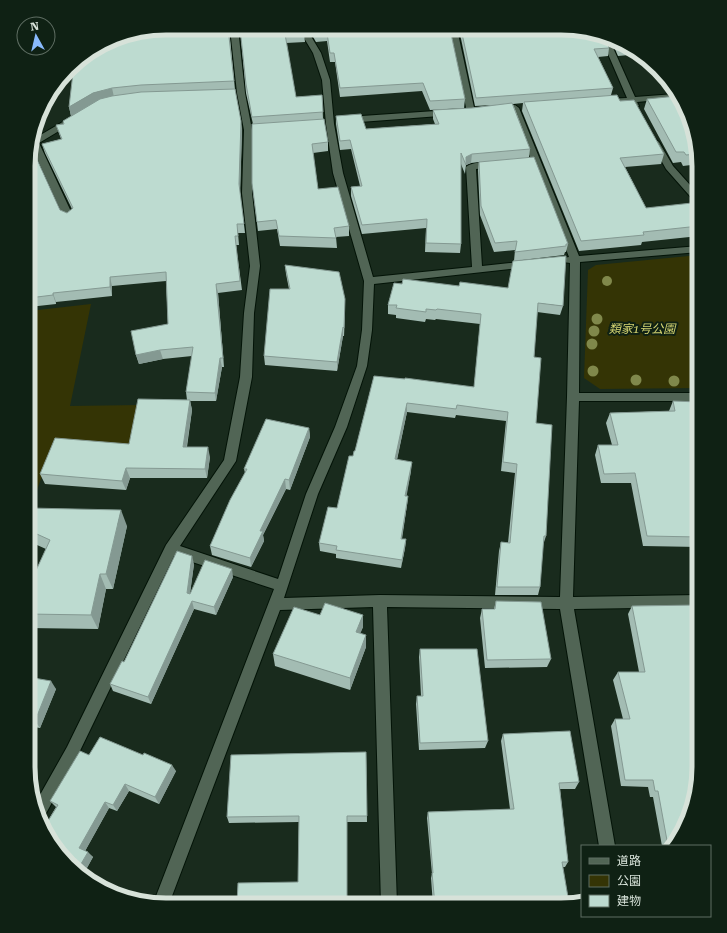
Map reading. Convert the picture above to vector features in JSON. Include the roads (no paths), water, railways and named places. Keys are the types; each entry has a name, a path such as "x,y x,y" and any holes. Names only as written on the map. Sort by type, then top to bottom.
{"street":[{"path":"41,808 72,752 171,549 230,461 245,384 249,313 255,266 247,193 252,130 238,93 234,35"},
{"path":"163,898 282,586 312,494 341,427 362,366 367,330 369,281 338,173 327,123 326,80 317,53 306,35"},
{"path":"327,123 467,112 454,35"},
{"path":"608,44 632,100 639,112"},
{"path":"593,103 672,96"},
{"path":"515,108 532,161 575,259 573,397 566,602 607,845"},
{"path":"37,141 76,118"},
{"path":"650,133 669,167 692,193"},
{"path":"36,152 70,218"},
{"path":"476,269 471,167 507,164"},
{"path":"560,261 692,250"},
{"path":"369,281 537,263"},
{"path":"573,397 692,397"},
{"path":"171,549 282,586"},
{"path":"275,604 380,601 692,601"},
{"path":"380,601 388,898"}],"park label":[{"name":"類家1号公園","path":"642,329"}]}
